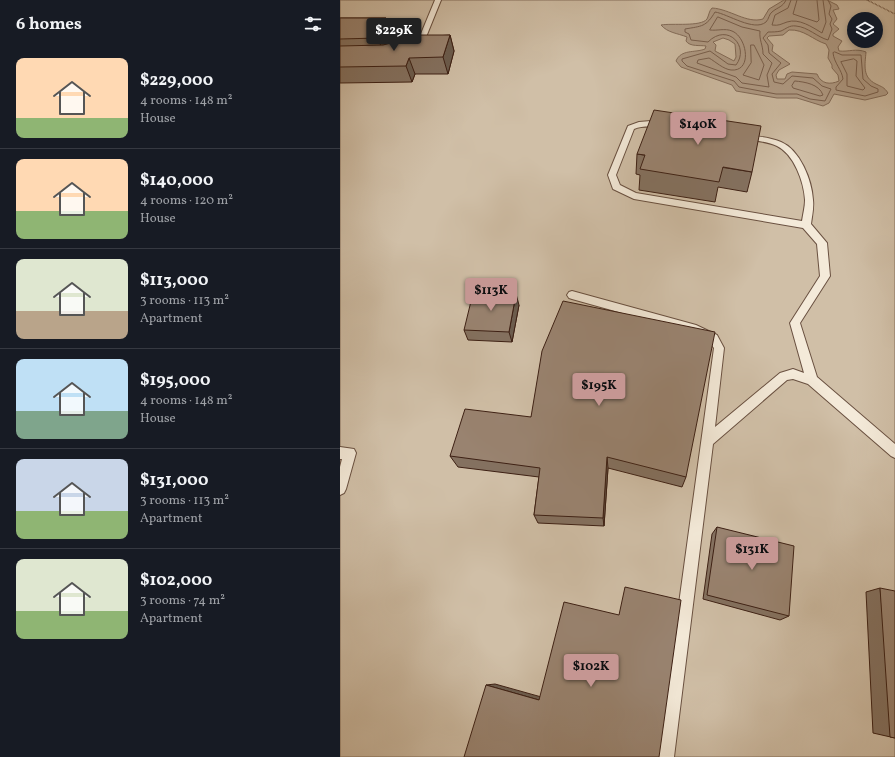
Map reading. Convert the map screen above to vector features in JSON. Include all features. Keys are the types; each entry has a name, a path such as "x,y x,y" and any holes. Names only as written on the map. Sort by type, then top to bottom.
{"lane":[{"path":"410,51 421,42 438,0"},
{"path":"674,126 652,123 636,124 630,128 612,175 616,187 634,196 806,225 822,242 825,276 795,323 812,380"},
{"path":"733,135 770,141 783,146 792,154 797,162 809,200 806,225"},
{"path":"572,295 696,329 708,334 716,340 719,348 666,757"},
{"path":"707,441 784,376 793,374 812,380 895,452"},
{"path":"340,453 350,452 340,489"}],"path":[{"path":"867,0 895,14"}],"shaded area":[{"path":"340,0 895,0 895,757 340,757"}],"water":[{"path":"784,0 827,0 837,5 839,9 833,10 837,19 833,24 839,29 833,34 833,36 842,41 838,47 839,51 859,50 866,52 865,70 868,78 883,87 888,93 886,95 865,100 834,94 829,103 823,106 797,98 777,98 736,91 732,85 681,67 676,61 678,57 685,53 705,49 706,46 690,44 686,41 687,37 670,31 661,25 699,23 707,19 712,8 751,20 763,19 769,9","holes":["789,30 799,31 826,44 829,50 828,58 832,68 838,75 839,81 826,83 823,82 817,74 792,72 787,74 785,79 777,79 776,75 779,70 790,64 772,51 773,45 767,38 769,36 783,35","723,38 735,44 736,57 734,61 715,51 716,45 713,42"]}],"building":[{"path":"340,18 386,18 384,22 400,22 395,35 378,38 340,39"},
{"path":"411,35 450,35 443,57 409,58 406,66 340,67 340,46 383,45 395,42"},
{"path":"654,110 761,126 752,172 723,167 719,182 640,169 645,155 637,154"},
{"path":"473,293 516,294 509,332 464,330"},
{"path":"563,301 715,332 686,477 607,457 603,518 534,515 540,468 450,456 465,409 531,417 542,351"},
{"path":"717,527 794,546 789,616 707,595"},
{"path":"625,587 681,600 659,757 464,757 486,685 539,700 564,602 619,615"},
{"path":"880,588 895,591 895,738 890,737"}]}
